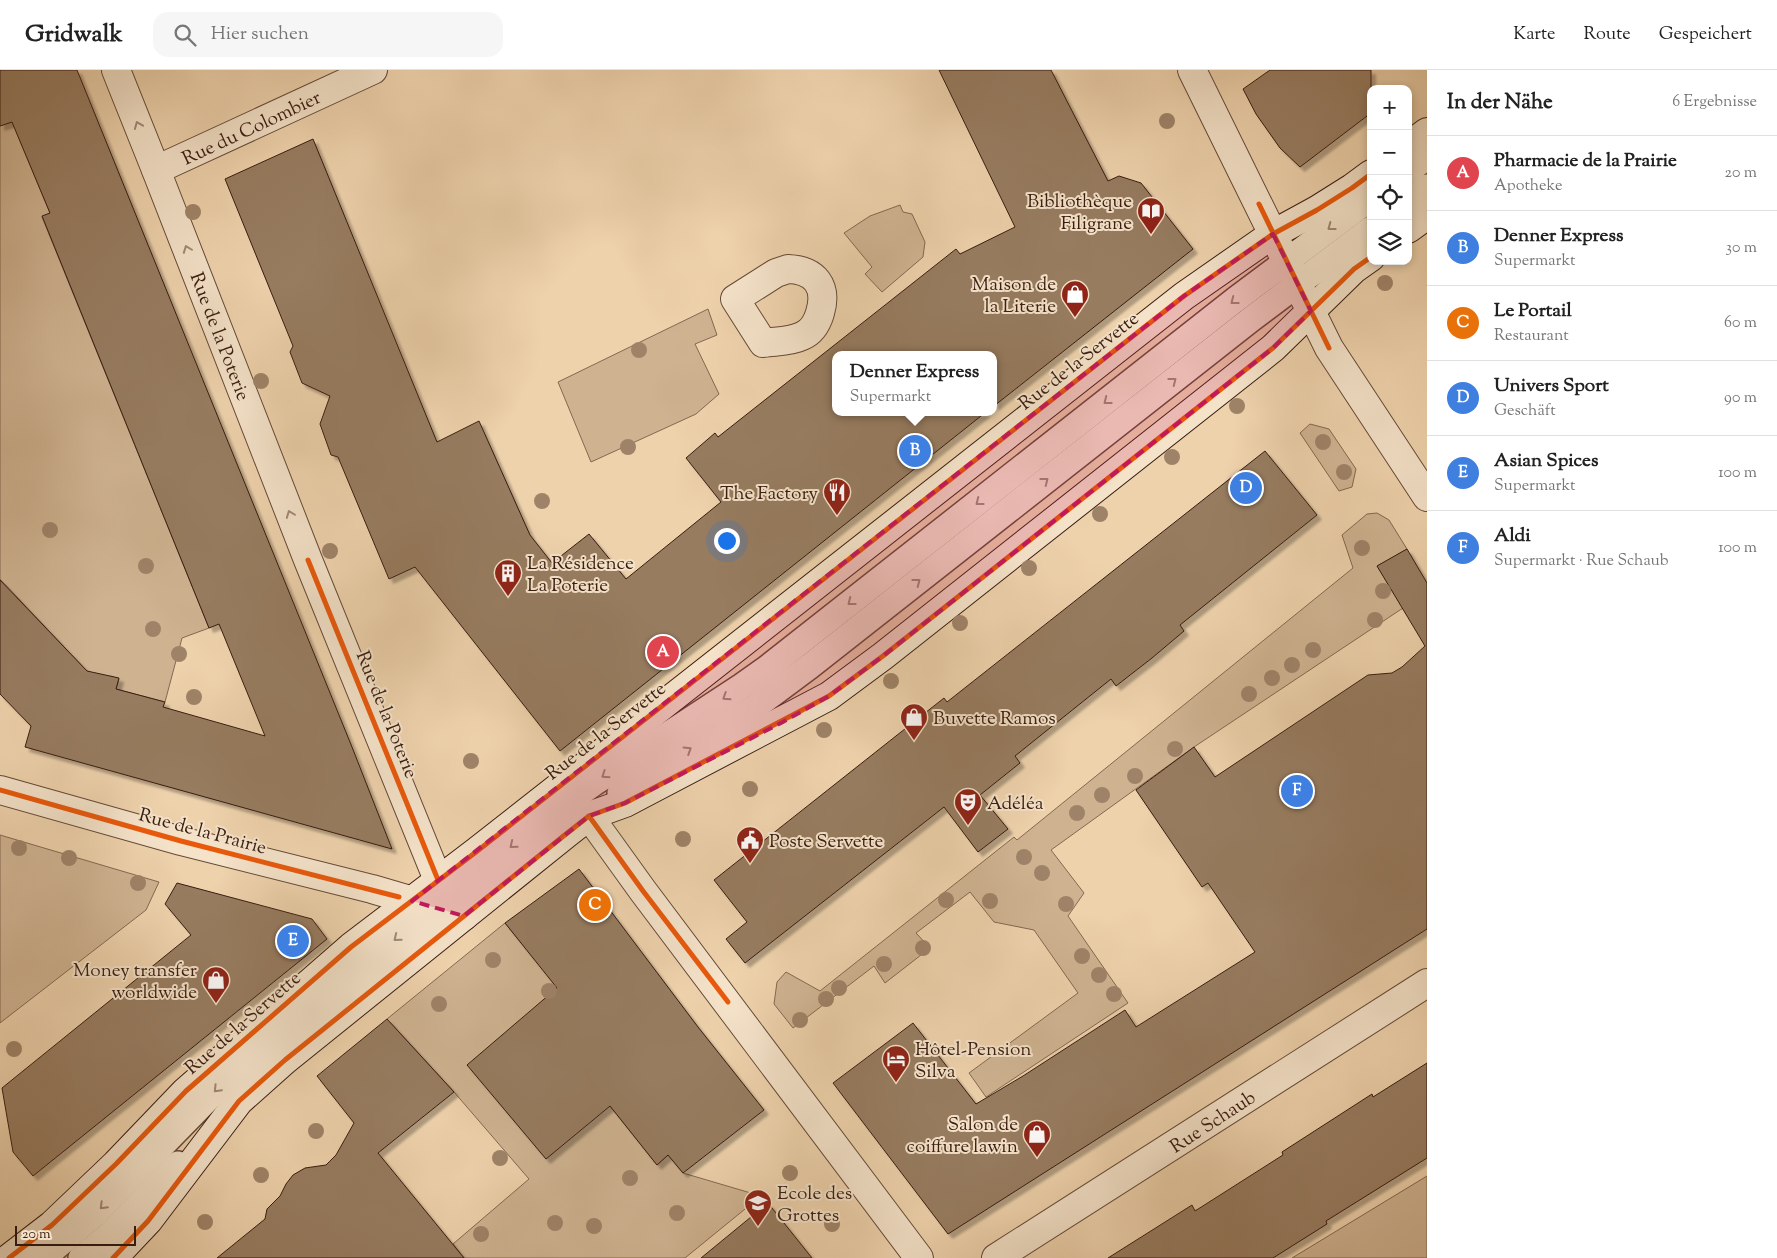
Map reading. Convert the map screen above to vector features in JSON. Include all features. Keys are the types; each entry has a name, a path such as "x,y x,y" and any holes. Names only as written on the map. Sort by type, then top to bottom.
{"main road":[{"name":"Rue de la Poterie","path":"116,70 308,560 438,880"},
{"name":"Rue du Colombier","path":"156,170 373,70"},
{"path":"1192,70 1329,348 1427,497"},
{"path":"1412,143 1427,132"},
{"name":"Rue de la Servette","path":"9,1258 52,1225 116,1164 186,1091 343,954 424,904 438,880 1184,296 1273,234 1324,206 1370,175"},
{"path":"1412,226 1427,216"},
{"path":"112,1258 148,1221 239,1101 264,1077 589,816 624,803 829,696 883,656 1273,348 1354,269 1367,260"},
{"name":"Rue de la Prairie","path":"0,790 181,841 358,885 464,916"},
{"path":"589,816 919,1258"},
{"name":"Rue Schaub","path":"996,1258 1427,983"},
{"path":"0,1254 1,1258"}],"lane":[{"path":"1412,168 1427,157"},
{"path":"1412,198 1427,188"},
{"path":"589,816 622,792 755,707 810,666 1292,272 1367,202"},
{"path":"43,1258 94,1215 231,1075 424,904 587,787 742,686 1235,300 1292,272 1367,231"},
{"path":"81,1258 111,1233 239,1101"}],"highlighted area":[{"path":"1273,234 1311,311 1273,348 883,656 829,696 781,723 625,803 589,816 464,916 412,901 1184,296"}],"shaded area":[{"path":"12,122 50,213 42,217 209,628 182,638 165,702 116,689 119,679 110,676 99,684 0,579 0,126"},
{"path":"900,205 903,212 912,214 925,242 923,257 882,292 865,274 872,267 844,233 870,216"},
{"path":"708,309 717,335 695,344 719,394 696,414 591,462 558,382"},
{"path":"1310,424 1329,429 1356,469 1352,487 1339,491 1300,433"},
{"path":"1377,513 1389,520 1407,549 1377,566 1403,608 1194,747 1051,850 1084,893 1068,916 1128,1003 986,1097 969,1073 1078,993 1034,930 994,922 970,892 916,933 930,948 885,983 874,966 793,1028 774,1004 777,982 786,972 820,991 1014,837 1017,840 1353,568 1342,535 1367,514"},
{"path":"0,835 159,882 146,910 0,1023"},
{"path":"505,923 556,985 610,1106 657,1165 668,1155 683,1173 761,1196 685,1258 464,1258 453,1244 529,1179 454,1092 387,1019"},
{"path":"1427,1176 1427,1258 1292,1258"}],"building":[{"path":"0,70 77,70 392,849 25,747 31,726 0,694 0,580 87,671 119,678 116,689 165,702 163,707 265,736 219,624 209,628 42,216 50,213 12,122 0,126"},
{"path":"939,70 1051,70 1108,181 1119,176 1141,183 1193,249 997,404 997,351 832,351 832,416 981,416 560,751 415,567 389,579 338,457 331,455 320,424 330,396 302,383 290,352 293,346 225,179 313,139 437,442 479,421 530,535 552,563 589,534 626,579 721,502 686,458 715,433 718,437 956,249 960,254 1015,227"},
{"path":"1270,70 1371,70 1371,85 1367,85 1367,116 1300,167 1280,148 1256,114 1243,89"},
{"path":"1265,451 1317,515 1180,625 1184,631 1152,658 1116,686 1111,679 1015,756 1020,763 980,795 1008,829 978,852 944,807 745,963 726,939 747,922 714,880 944,698 947,702"},
{"path":"1407,549 1427,583 1427,929 948,1234 833,1083 913,1023 976,1104 1125,1010 1136,1027 1255,952 1208,883 1202,887 1136,790 1194,747 1215,777 1368,675 1392,673 1402,667 1425,646 1377,566"},
{"path":"579,869 698,1027 764,1110 683,1173 668,1155 657,1165 610,1106 546,1159 467,1065 557,988 505,923"},
{"path":"177,883 312,919 327,939 33,1176 13,1152 2,1088 191,935 165,904"},
{"path":"387,1019 454,1092 378,1153 464,1258 217,1258 265,1219 267,1209 280,1196 293,1175 305,1168 326,1165 336,1155 354,1123 317,1076"},
{"path":"1427,1063 1427,1158 1326,1221 1327,1224 1273,1258 1108,1258 1192,1205 1195,1211 1283,1155 1282,1152 1372,1094 1373,1097"},
{"name":"Ecole des Grottes","path":"768,1203 812,1258 701,1258"}],"tram line":[{"path":"566,834 589,816"}],"cycle path":[{"path":"9,1258 52,1225 116,1164 186,1091 351,947 476,852 1184,296 1273,234 1317,210 1370,175"},
{"path":"1259,204 1329,348"},
{"path":"113,1258 148,1221 239,1101 285,1060 566,834 589,816 625,803 829,696 883,656 1273,348 1354,269 1367,260"},
{"path":"308,560 438,880"},
{"path":"0,790 181,841 399,897"},
{"path":"589,816 643,891 728,1002"}],"place":[{"name":"Bibliothèque Filigrane","path":"1151,235"},
{"name":"Maison de la Literie","path":"1075,318"},
{"name":"Denner Express","path":"915,451"},
{"name":"Univers Sport","path":"1246,488"},
{"name":"The Factory","path":"837,516"},
{"name":"La Résidence La Poterie","path":"508,597"},
{"name":"Pharmacie de la Prairie","path":"663,652"},
{"name":"Buvette Ramos","path":"914,741"},
{"name":"Aldi","path":"1297,791"},
{"name":"Adéléa","path":"968,826"},
{"name":"Poste Servette","path":"750,864"},
{"name":"Le Portail","path":"595,905"},
{"name":"Asian Spices","path":"293,941"},
{"name":"Money transfer worldwide","path":"216,1004"},
{"name":"Hôtel-Pension Silva","path":"896,1083"},
{"name":"Salon de coiffure lawin","path":"1037,1158"},
{"name":"Ecole des Grottes","path":"758,1227"}]}
